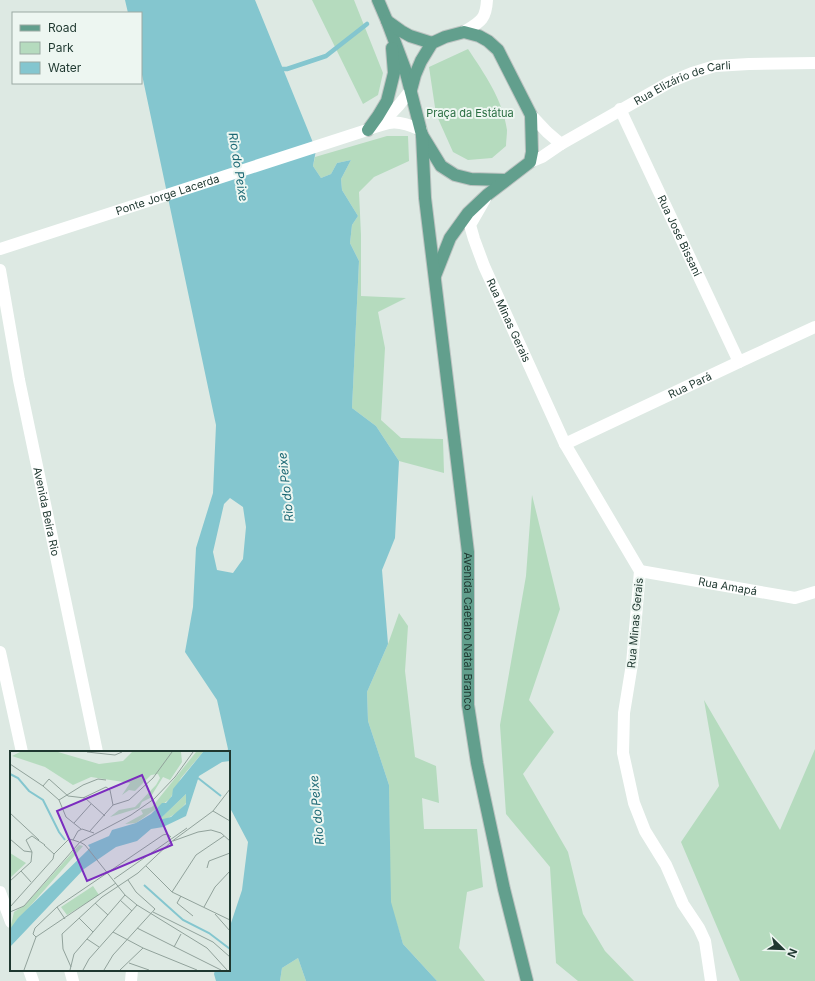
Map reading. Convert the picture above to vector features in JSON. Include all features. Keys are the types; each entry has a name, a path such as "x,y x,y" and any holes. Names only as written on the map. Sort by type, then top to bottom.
{"main road":[{"path":"378,0 405,69 421,132 442,166 455,175 471,179 506,180 530,162 532,152 531,115 498,50 488,41 479,36 464,32 445,37 432,43 421,61 411,90"},
{"path":"387,21 410,36 432,43"},
{"path":"367,130 387,101 394,73 393,55 387,21"},
{"name":"Avenida Caetano Natal Branco","path":"421,132 425,198 468,552 468,705 477,763 492,837 527,981"},
{"name":"Avenida Caetano Natal Branco","path":"435,277 450,238 468,213 506,180"}],"street":[{"path":"464,32 479,23 483,18 487,0"},
{"name":"Rua Elizário de Carli","path":"530,162 542,157 561,144 670,82 692,73 715,66 815,63"},
{"name":"Ponte Jorge Lacerda","path":"381,124 411,90"},
{"name":"Rua José Bissani","path":"620,110 739,362"},
{"path":"531,115 561,144"},
{"name":"Ponte Jorge Lacerda","path":"0,249 367,130 381,124 395,122 411,126 421,132"},
{"name":"Rua Minas Gerais","path":"487,195 470,225 484,266 566,444 640,571 632,664 624,712 623,753 634,802 645,831 666,865 683,904 699,928 705,941 711,981"},
{"name":"Avenida Beira Rio","path":"0,270 19,380 97,751"},
{"name":"Rua Pará","path":"566,444 815,327"},
{"name":"Rua Amapá","path":"640,571 795,598 815,592"},
{"path":"0,652 22,751"},
{"path":"0,892 10,919"},
{"path":"29,971 33,981"},
{"path":"70,971 73,981"},
{"path":"131,981 132,971"}],"green space":[{"path":"312,0 354,0 383,73 378,95 363,104"},
{"name":"Praça da Estátua","path":"468,49 492,87 505,119 507,130 506,146 492,158 468,160 453,152 436,114 429,67"},
{"path":"387,136 408,136 409,161 374,177 359,192 361,296 406,298 378,312 385,348 381,420 401,438 443,439 444,473 399,461 376,426 352,408 359,261 350,243 352,225 358,216 342,190 341,179 351,160 337,163 331,174 321,178 313,166 315,157"},
{"path":"532,495 560,609 529,700 554,732 523,774 568,852 583,914 605,951 634,981 578,981 556,963 550,867 506,814 500,725 526,576"},
{"path":"399,613 408,626 405,671 415,757 436,766 439,803 422,798 424,829 477,829 483,887 467,892 459,948 485,981 437,981 403,944 390,902 389,785 368,721 367,692 388,644"},
{"path":"704,700 780,830 815,749 815,981 740,981 681,842 719,786"},
{"path":"298,958 306,981 280,981 282,968"}],"water":[{"name":"Rio do Peixe","path":"125,0 255,0 316,150 313,166 321,178 331,174 337,163 351,160 341,179 342,190 358,216 352,225 350,243 359,261 352,408 376,426 399,461 395,538 382,570 388,644 367,692 368,721 389,785 391,902 403,944 437,981 306,981 298,958 282,968 280,981 216,981 215,971 230,971 230,926 242,890 248,842 230,808 230,751 227,751 217,700 185,652 193,607 196,548 213,493 216,425 142,75 142,12 128,12","holes":["230,498 243,507 246,527 243,559 233,573 217,570 213,552 224,504"]}],"waterway":[{"path":"278,69 287,69 326,56 367,24"}]}
